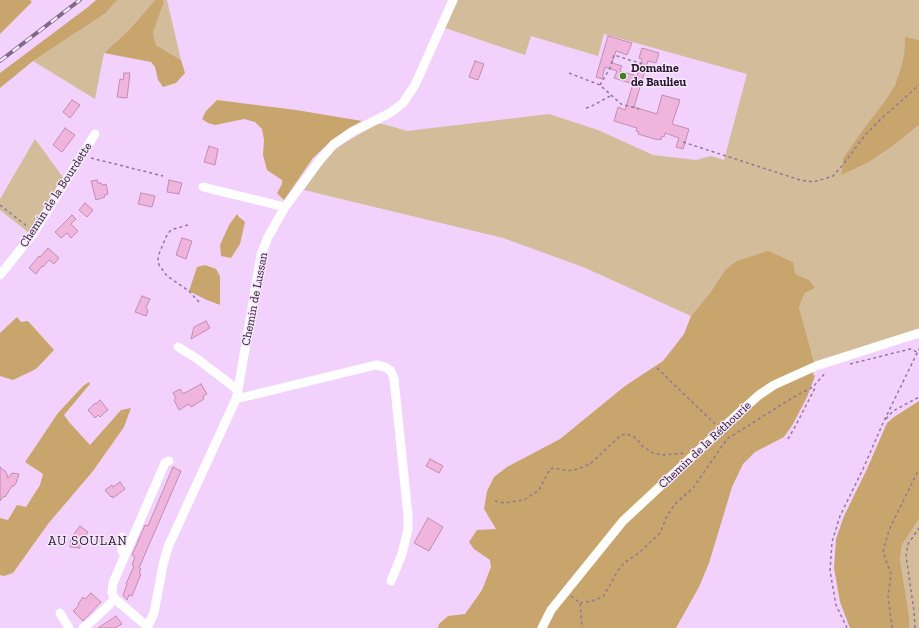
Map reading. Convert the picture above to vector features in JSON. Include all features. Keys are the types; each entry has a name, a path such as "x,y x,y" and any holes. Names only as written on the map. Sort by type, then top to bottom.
{"street":[{"name":"Chemin de Lussan","path":"148,627 154,613 168,547 237,395 261,255 268,237 285,207 320,160 334,144 352,132 390,113 403,103 415,85 453,0"},
{"name":"Chemin de la Bourdette","path":"0,275 35,232 96,134"},
{"path":"203,187 285,207"},
{"name":"Chemin de la Réthourie","path":"542,628 551,610 565,591 623,521 759,395 774,385 816,366 919,333"},
{"path":"178,347 196,358 237,395 376,365 385,367 391,371 394,379 408,515 408,529 402,554 390,581"},
{"path":"148,627 115,599 112,593 112,588 164,463 169,461"},
{"path":"122,537 122,551 125,555"},
{"path":"83,628 115,599"},
{"path":"60,613 69,628"}],"path":[{"path":"600,84 610,68 614,55 654,68"},
{"path":"569,73 600,84 621,104 639,109"},
{"path":"684,142 800,180 813,182 824,180 833,176 866,134 919,85"},
{"path":"586,108 612,95"},
{"path":"82,156 163,176"},
{"path":"0,205 35,232"},
{"path":"188,226 170,231 166,237 158,259 159,265 167,276 189,291 198,302"},
{"path":"846,366 904,350 910,349 918,352"},
{"path":"847,628 836,605 830,571 832,542 840,516 863,469 883,422 919,349"},
{"path":"656,368 721,429"},
{"path":"788,439 817,384 825,372 831,370"},
{"path":"565,591 580,602 592,601 603,596 624,563 640,552 660,533 675,504 693,488 727,439 817,384"},
{"path":"883,422 893,411 919,397"},
{"path":"495,501 504,504 524,500 539,490 550,469 555,468 567,471 578,469 590,464 620,435 627,434 636,438 642,446 653,453 663,455 683,452 695,454"},
{"path":"892,628 888,597 891,574 883,552 889,530 919,469"},
{"path":"915,628 906,556 908,544 919,528"},
{"path":"580,602 582,628"}],"shaded area":[{"path":"0,0 30,0 32,2 0,34"},
{"path":"96,0 117,0 106,13 33,61 0,88 0,73"},
{"path":"117,0 155,0 129,30 104,53 95,99 33,61 106,13"},
{"path":"155,0 163,0 164,2 153,33 156,45 181,60 185,73 176,83 163,87 158,80 155,67 151,62 104,53 129,30"},
{"path":"163,0 167,0 181,60 156,45 153,33 164,2"},
{"path":"458,0 919,0 919,40 905,38 904,55 895,85 843,158 842,172 869,162 894,145 919,125 919,329 814,362 799,307 805,293 815,288 809,280 795,275 725,270 710,293 691,316 583,267 503,238 304,190 334,150 377,124 383,124 407,131 549,114 598,130 653,155 696,160 711,156 724,160 747,74 604,34 598,56 531,36 525,55 445,28"},
{"path":"905,37 919,40 919,125 894,145 869,162 841,175 843,158 895,85 904,55"},
{"path":"217,100 296,110 362,121 331,141 313,158 284,200 277,193 282,184 282,180 267,170 263,155 264,140 262,129 255,122 244,119 215,125 202,119 206,111"},
{"path":"35,139 65,180 29,233 0,210 0,199"},
{"path":"237,214 245,222 240,244 231,258 221,256 220,245 229,225"},
{"path":"768,251 793,262 795,274 809,280 815,288 805,293 799,307 814,362 813,374 815,376 807,397 793,424 784,437 755,452 743,464 732,487 709,563 699,587 676,628 438,628 439,624 448,616 465,614 482,590 491,567 490,560 474,549 469,542 477,530 496,529 484,509 487,491 494,477 507,467 560,439 625,386 663,361 684,334 691,316 710,293 725,270 737,261"},
{"path":"205,265 216,269 220,276 220,305 189,291 197,267"},
{"path":"17,317 21,322 28,321 54,350 36,369 13,380 0,376 0,333"},
{"path":"89,382 90,384 64,415 69,422 90,445 121,410 131,408 124,427 93,471 48,524 13,573 4,576 0,575 0,518 8,520 17,505 26,507 40,485 43,474 25,462 58,413 83,386"},
{"path":"919,401 919,519 902,545 900,560 909,615 909,628 850,628 840,602 834,568 836,539 844,516 887,423"},
{"path":"919,519 919,628 909,628 909,615 900,560 902,545"}],"building":[{"path":"608,36 632,43 627,55 616,51 612,63 622,66 620,71 637,76 642,59 639,58 642,48 659,53 656,63 648,61 634,107 657,114 662,95 680,100 672,124 689,129 683,149 676,147 679,138 665,133 661,140 658,140 638,134 639,132 636,131 637,128 614,121 618,107 625,110 633,84 614,78 617,71 605,67 602,79 596,77"},
{"path":"475,61 484,64 478,80 469,77"},
{"path":"124,73 130,73 127,98 117,97 120,79 123,80"},
{"path":"72,100 80,105 70,118 63,112"},
{"path":"65,128 75,135 62,152 53,145"},
{"path":"209,146 218,149 215,165 204,162"},
{"path":"97,180 98,183 101,183 102,185 106,184 108,194 104,195 105,197 96,200 91,181"},
{"path":"169,180 182,183 179,194 167,192"},
{"path":"141,193 155,196 152,207 138,204"},
{"path":"85,203 93,210 87,217 79,210"},
{"path":"72,215 76,219 71,224 78,231 71,238 67,233 61,238 55,232"},
{"path":"182,238 192,241 186,259 176,255"},
{"path":"48,248 59,258 54,264 49,260 36,274 29,268"},
{"path":"142,296 150,299 146,307 148,311 146,316 135,312"},
{"path":"206,321 210,328 191,339 194,327"},
{"path":"201,384 207,394 203,396 204,399 191,407 189,404 179,410 174,400 176,398 173,393 180,389 183,394"},
{"path":"100,400 108,410 100,417 98,415 95,418 88,410"},
{"path":"430,459 443,466 439,473 426,466"},
{"path":"0,467 6,472 8,478 12,473 19,474 14,486 12,486 5,497 4,496 0,501"},
{"path":"173,467 181,471 139,568 141,569 139,573 141,574 132,596 129,595 127,600 123,595 134,566 132,565 135,557 132,555 145,525 148,526"},
{"path":"120,482 125,489 113,498 112,496 111,497 105,490"},
{"path":"428,518 443,527 429,551 414,543"},
{"path":"80,526 88,532 80,543 80,548 70,547 71,538"},
{"path":"91,593 101,602 83,621 73,611 79,605 78,604 83,597 85,599"},
{"path":"116,616 122,624 115,628 98,628"}],"railway":[{"path":"0,61 80,0"}],"place":[{"name":"Domaine de Baulieu","path":"623,76"}],"district":[{"name":"AU SOULAN","path":"88,541"}]}
